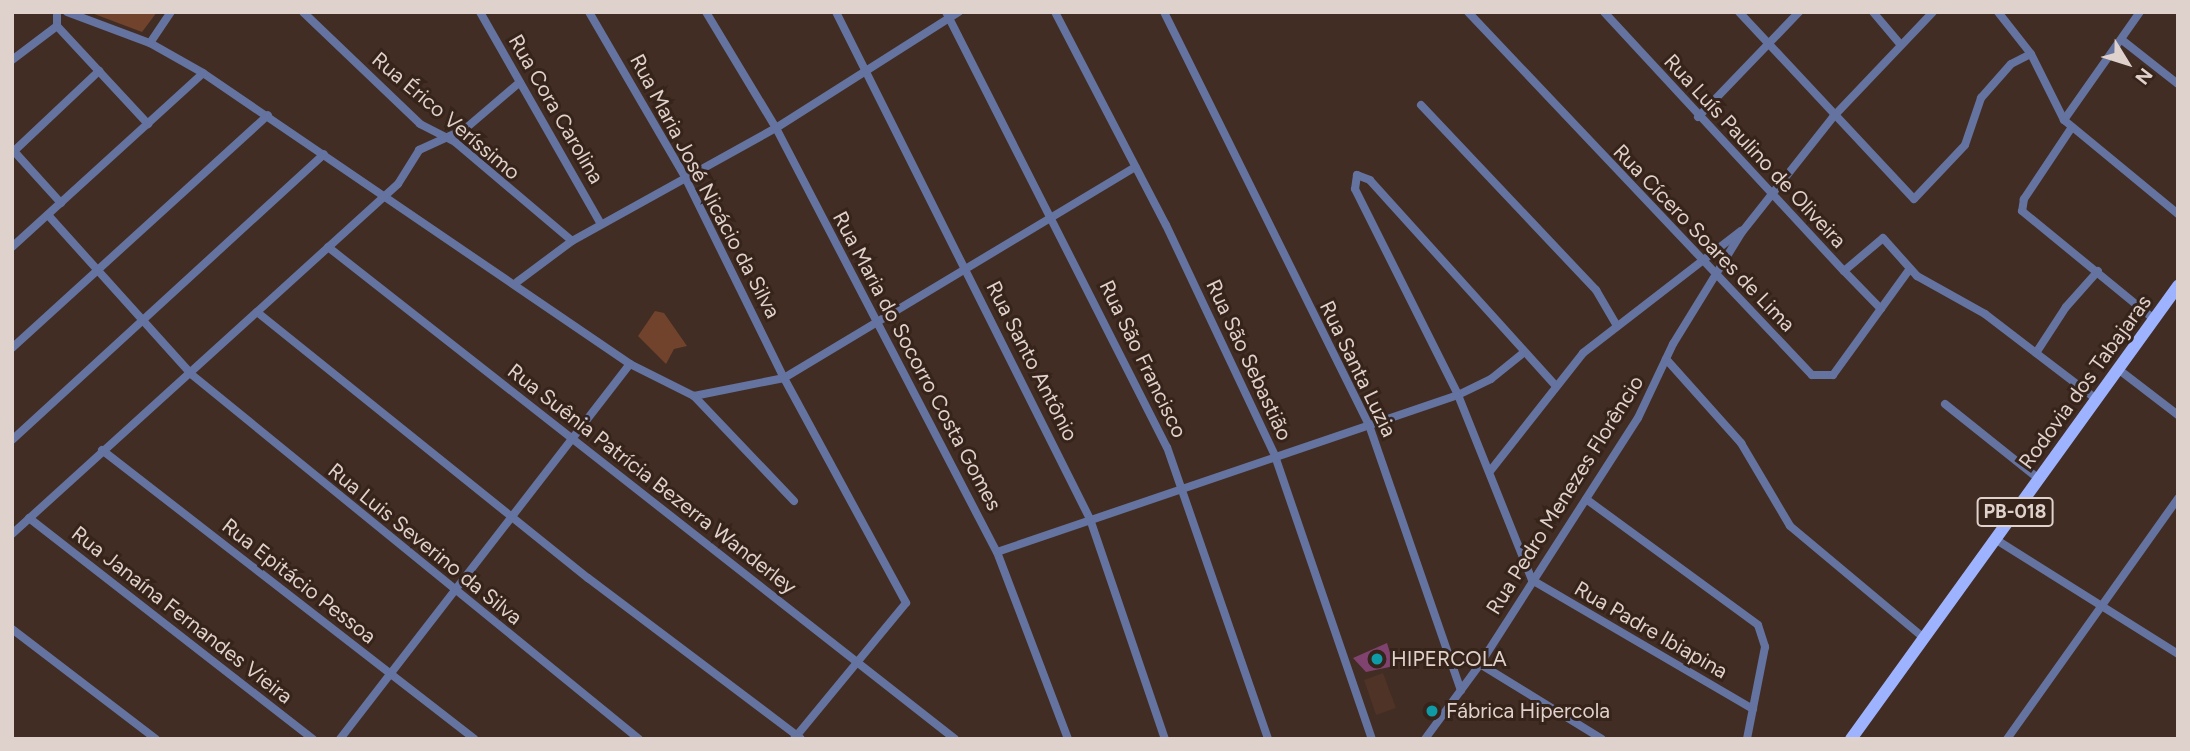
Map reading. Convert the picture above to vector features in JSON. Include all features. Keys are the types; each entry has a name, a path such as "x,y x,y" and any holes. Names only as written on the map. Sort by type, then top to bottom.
{"main road":[{"name":"Rodovia dos Tabajaras","path":"1851,739 2176,292"}],"street":[{"path":"57,12 57,26 148,124"},
{"path":"67,12 150,43 203,73 517,282 630,363 694,396 794,500"},
{"path":"150,43 171,12"},
{"name":"Rua Érico Veríssimo","path":"303,12 420,124 448,137 572,242"},
{"name":"Rua Cora Carolina","path":"480,12 601,224"},
{"name":"Rua Maria José Nicácio da Silva","path":"589,12 685,177 785,378 906,603 856,661"},
{"name":"Rua Maria do Socorro Costa Gomes","path":"706,12 776,128 997,552 1068,739"},
{"name":"Rua Santo Antônio","path":"836,12 869,69 1090,519 1165,739"},
{"path":"517,282 601,224 776,128 947,15 958,12"},
{"name":"Rua São Sebastião","path":"1055,12 1135,167 1275,456 1372,739"},
{"name":"Rua Santa Luzia","path":"1164,12 1210,113 1369,425 1461,691"},
{"name":"Rua Cícero Soares de Lima","path":"1468,12 1701,260 1819,378 1833,375 1909,270"},
{"name":"Rua Luís Paulino de Oliveira","path":"1604,12 1698,117 1844,271 1883,238 1909,270 1985,314 2096,399"},
{"path":"1739,12 1833,117 1895,178 1911,198 1919,196 1965,145 1981,98 2011,64 2031,54"},
{"path":"1698,117 1799,12"},
{"path":"1873,12 1900,45"},
{"name":"Rua Pedro Menezes Florêncio","path":"1425,739 1480,664 1651,397 1666,359 1715,274 1769,193 1833,117 1933,12"},
{"path":"1998,12 2031,54 2064,120 2178,214"},
{"path":"2064,120 2140,12"},
{"name":"Rua São Francisco","path":"947,15 1052,218 1184,486 1268,739"},
{"path":"12,60 57,26"},
{"path":"2122,40 2178,84"},
{"path":"61,203 13,151 99,71"},
{"path":"12,247 203,73"},
{"path":"12,534 102,450 191,374 405,176 419,150 448,137 520,82"},
{"path":"1421,105 1596,290 1617,326"},
{"path":"12,348 268,115"},
{"path":"2072,127 2021,207 2154,319"},
{"path":"12,440 324,154"},
{"path":"694,396 785,378 878,327 1135,167"},
{"path":"1532,580 1510,534 1491,470 1458,395 1355,189 1355,177 1363,175 1522,354 1555,386"},
{"name":"Rua Luis Severino da Silva","path":"48,215 191,374 454,593 639,739"},
{"path":"1491,470 1583,353 1746,227"},
{"name":"Rua Suênia Patrícia Bezerra Wanderley","path":"328,247 955,739"},
{"path":"1844,271 1881,309"},
{"path":"2036,354 2066,307 2098,271"},
{"path":"257,312 797,738 856,661"},
{"path":"997,552 1184,486 1458,395 1491,379 1522,354"},
{"path":"1666,359 1741,443 1790,526 1924,638"},
{"path":"340,739 630,363"},
{"path":"2118,369 2178,415"},
{"path":"1945,404 2039,479"},
{"name":"Rua Epitácio Pessoa","path":"102,450 474,739"},
{"path":"2007,739 2105,605 2178,498"},
{"path":"1586,499 1758,625 1765,647 1746,739"},
{"name":"Rua Janaína Fernandes Vieira","path":"29,518 313,739"},
{"path":"1995,539 2105,605 2178,654"},
{"name":"Rua Padre Ibiapina","path":"1532,580 1753,709"},
{"path":"12,629 156,739"},
{"path":"1480,664 1602,739"}],"shaded area":[{"path":"89,12 157,12 142,32"},
{"path":"655,311 664,313 687,346 674,349 666,364 638,336"},
{"path":"1383,673 1396,708 1376,715 1364,680"}],"building":[{"name":"HIPERCOLA","path":"1387,643 1394,666 1366,672 1353,658"}],"place":[{"name":"HIPERCOLA","path":"1377,659"},
{"name":"Fábrica Hipercola","path":"1432,711"}]}
